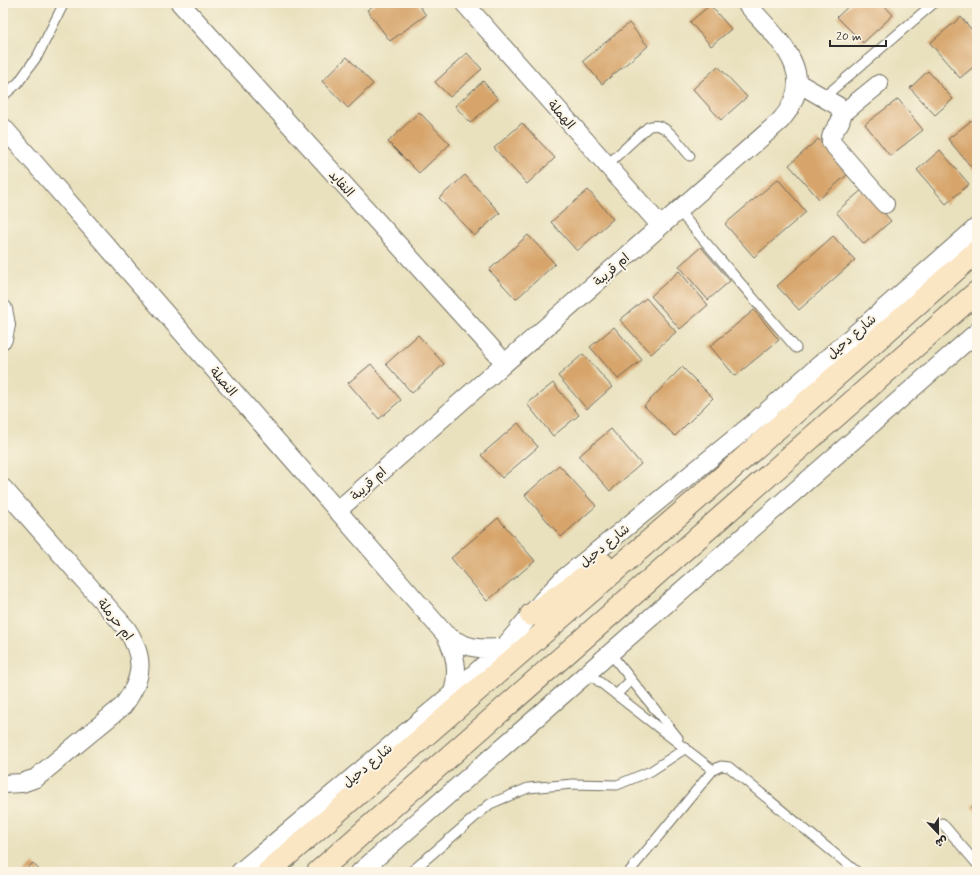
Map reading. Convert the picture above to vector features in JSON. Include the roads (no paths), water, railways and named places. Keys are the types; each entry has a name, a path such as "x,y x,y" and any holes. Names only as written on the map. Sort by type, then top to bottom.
{"main road":[{"name":"شارع دحيل","path":"268,872 710,488 977,251"},
{"path":"318,872 977,292"},
{"path":"531,615 710,488"}],"street":[{"name":"النفايد","path":"180,3 505,363"},
{"name":"الهملة","path":"464,3 660,225"},
{"name":"ام قريبة","path":"337,511 660,225 780,121 790,110 796,98 798,83 797,69 791,57 746,3"},
{"path":"798,83 838,106 842,114"},
{"path":"879,84 842,114 840,123 831,135 830,142 885,204"},
{"name":"النصلة","path":"3,127 445,634 455,642 479,649 504,647"},
{"name":"شارع دحيل","path":"240,872 453,693 504,647 563,579 751,425 977,226"},
{"path":"3,309 6,325 3,333 3,339"},
{"path":"360,872 977,332"},
{"name":"ام حرملة","path":"3,488 126,628 135,642 140,659 139,676 133,693 122,706 36,778 22,783 3,784"},
{"name":"النصلة","path":"445,634 455,656 456,681 453,693"}],"lane":[{"path":"3,96 18,84 38,55 64,3"},
{"path":"824,97 934,3"},
{"path":"607,165 648,126 654,124 662,126 690,156"},
{"path":"678,210 796,348"},
{"path":"610,653 686,748"},
{"path":"588,673 713,770"},
{"path":"616,695 631,680"},
{"path":"411,872 490,804 528,788 573,784 617,785 651,771 686,748"},
{"path":"629,872 713,770 721,766 729,767 857,872"},
{"path":"942,823 977,864"}]}
